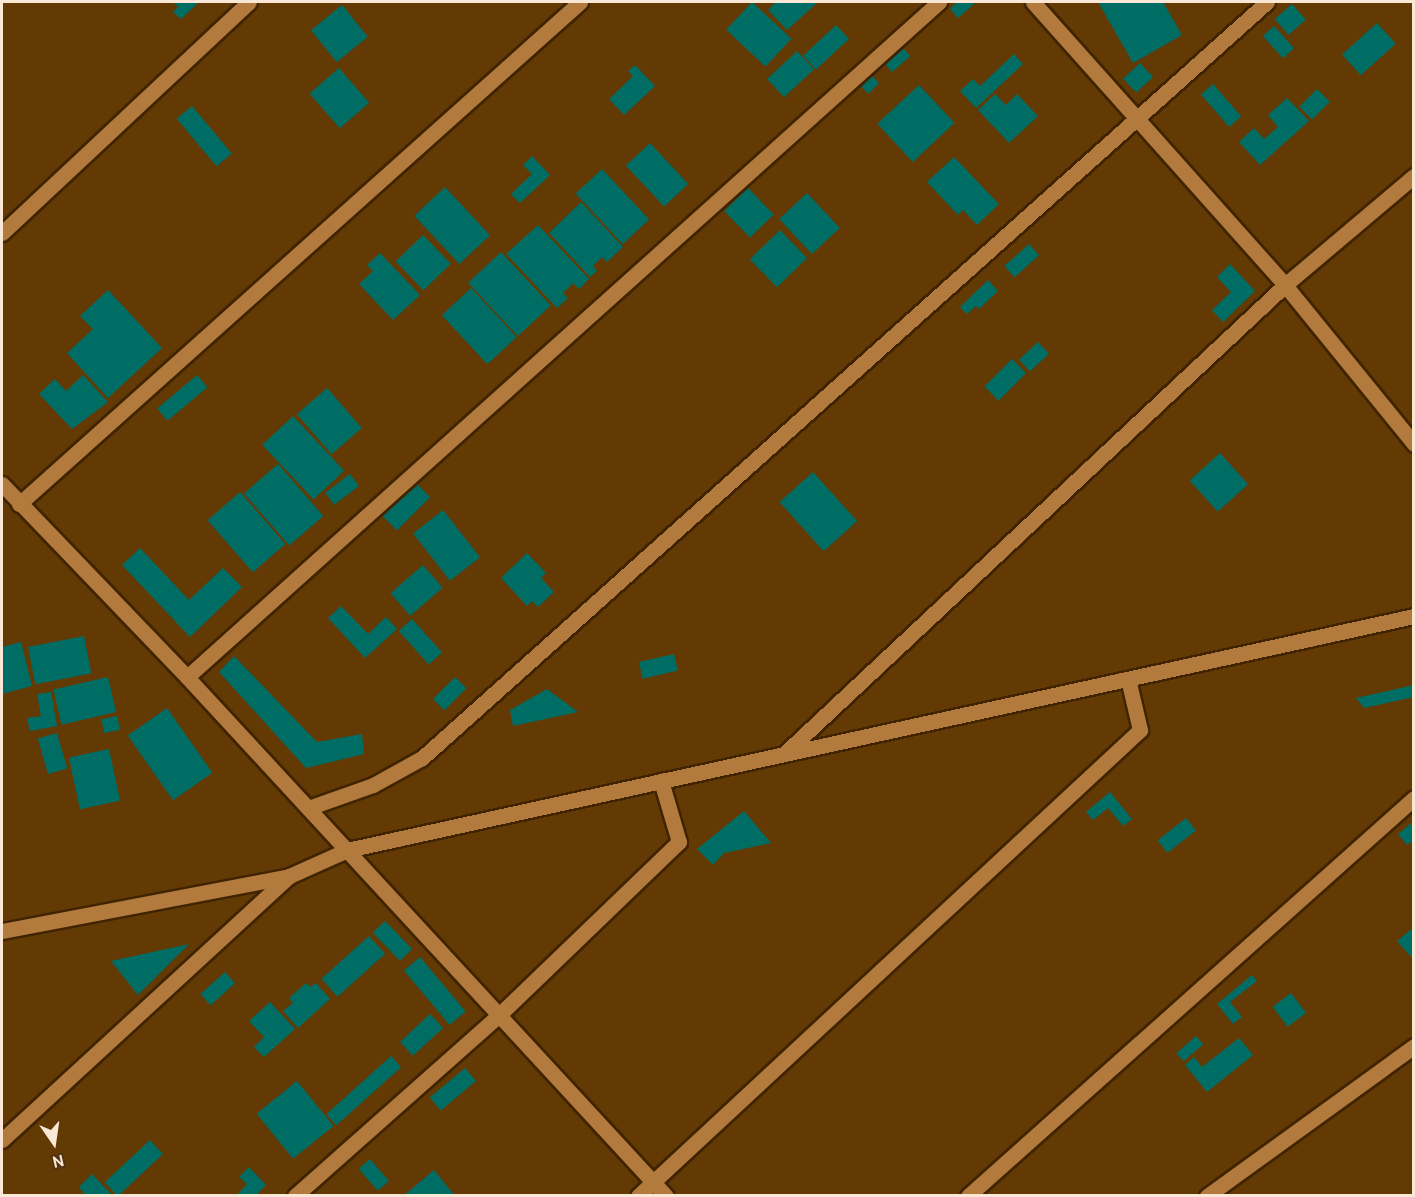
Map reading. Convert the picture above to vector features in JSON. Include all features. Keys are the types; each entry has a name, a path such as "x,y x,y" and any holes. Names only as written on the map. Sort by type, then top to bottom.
{"street":[{"path":"2,233 249,2"},
{"path":"19,504 580,2"},
{"path":"187,677 939,2"},
{"path":"1033,2 1285,285 1413,444"},
{"path":"308,808 373,785 422,758 1134,118 1267,2"},
{"path":"784,754 1285,285 1413,176"},
{"path":"2,484 187,677 666,1196"},
{"path":"2,931 289,876 347,850 1413,616"},
{"path":"638,1196 1140,730 1128,678"},
{"path":"295,1196 500,1015 679,842 661,781"},
{"path":"968,1196 1413,798"},
{"path":"2,1140 289,876"},
{"path":"1207,1196 1413,1046"}],"building":[{"path":"173,2 199,2 181,19 173,12 178,7"},
{"path":"752,2 791,39 766,67 726,30"},
{"path":"776,2 818,2 787,30 768,10"},
{"path":"957,2 976,2 958,18 950,9"},
{"path":"1098,2 1163,2 1182,35 1133,63"},
{"path":"1292,4 1306,20 1288,35 1275,19"},
{"path":"342,5 368,37 337,62 311,30"},
{"path":"1377,23 1396,44 1361,75 1342,54"},
{"path":"836,25 849,39 816,70 803,56"},
{"path":"1274,26 1294,48 1283,58 1263,36"},
{"path":"903,48 910,56 892,72 885,64"},
{"path":"797,51 814,69 784,97 767,79"},
{"path":"1014,54 1023,64 976,108 960,91 973,79 980,86"},
{"path":"1140,63 1153,77 1136,93 1123,79"},
{"path":"635,65 655,86 624,115 609,99 633,76 628,71"},
{"path":"339,68 369,103 340,128 310,94"},
{"path":"872,76 879,83 868,94 861,87"},
{"path":"1213,84 1241,116 1229,127 1201,94"},
{"path":"919,85 954,123 913,162 877,124"},
{"path":"1317,89 1330,102 1312,119 1299,107"},
{"path":"995,94 1006,105 1017,94 1038,116 1009,143 978,110"},
{"path":"1287,98 1309,121 1260,165 1239,142 1254,128 1264,139 1278,127 1268,115"},
{"path":"192,106 232,153 217,166 177,119"},
{"path":"650,143 688,184 664,206 626,166"},
{"path":"532,156 550,175 520,203 511,194 532,174 523,165"},
{"path":"954,157 999,204 977,225 963,210 958,215 927,182"},
{"path":"602,169 649,219 623,244 576,194"},
{"path":"445,187 490,235 459,264 414,216"},
{"path":"748,188 774,215 750,238 724,211"},
{"path":"807,193 840,228 812,254 779,219"},
{"path":"581,202 623,247 607,262 602,257 593,266 597,271 590,277 549,233"},
{"path":"538,225 589,279 579,289 573,283 563,293 568,298 557,308 506,254"},
{"path":"780,230 807,258 777,287 750,259"},
{"path":"423,235 451,264 423,290 396,261"},
{"path":"1029,244 1039,255 1015,277 1004,266"},
{"path":"501,252 551,305 518,336 468,283"},
{"path":"380,253 420,295 393,320 359,284 373,271 367,265"},
{"path":"1230,264 1255,291 1223,322 1212,310 1231,292 1217,277"},
{"path":"988,280 998,291 979,309 976,306 967,314 960,307"},
{"path":"471,288 517,337 487,364 442,315"},
{"path":"108,290 162,348 108,398 67,353 93,329 80,316"},
{"path":"1038,342 1049,354 1030,371 1019,360"},
{"path":"1012,359 1026,373 999,401 984,387"},
{"path":"83,375 108,402 72,429 39,394 55,379 66,391"},
{"path":"197,375 207,387 167,421 157,408"},
{"path":"327,388 362,428 332,454 297,414"},
{"path":"293,416 344,471 313,499 262,445"},
{"path":"1220,453 1248,484 1218,512 1190,480"},
{"path":"278,464 323,516 289,546 244,494"},
{"path":"813,472 857,521 824,551 780,502"},
{"path":"350,474 359,486 334,505 325,493"},
{"path":"416,483 430,497 397,530 383,516"},
{"path":"240,492 285,544 253,572 208,520"},
{"path":"443,510 480,557 450,581 413,533"},
{"path":"140,548 189,600 223,568 242,587 190,637 122,565"},
{"path":"527,553 546,573 541,578 554,592 538,607 532,601 527,606 501,578"},
{"path":"423,565 443,588 410,616 391,593"},
{"path":"341,606 368,634 386,617 397,629 365,658 328,618"},
{"path":"412,619 442,652 429,664 399,631"},
{"path":"84,636 91,673 35,684 28,647"},
{"path":"21,642 32,686 2,694 2,647"},
{"path":"674,654 678,671 643,679 639,662"},
{"path":"234,656 317,742 362,734 364,754 306,768 219,672"},
{"path":"108,677 116,712 62,725 53,690"},
{"path":"455,677 466,688 444,710 433,699"},
{"path":"1414,685 1414,697 1364,708 1356,698"},
{"path":"547,689 578,712 513,726 510,710"},
{"path":"51,692 57,726 30,731 27,718 41,716 37,694"},
{"path":"167,708 212,773 173,800 128,736"},
{"path":"117,716 120,730 104,733 101,719"},
{"path":"57,733 67,769 48,774 38,739"},
{"path":"109,749 120,801 80,809 69,758"},
{"path":"1110,792 1132,819 1123,826 1108,808 1093,820 1086,812"},
{"path":"744,811 771,843 724,853 713,865 697,849"},
{"path":"1186,818 1196,831 1167,853 1158,840"},
{"path":"1414,821 1414,840 1407,845 1398,834"},
{"path":"385,921 412,949 400,961 373,933"},
{"path":"1414,927 1414,960 1397,941"},
{"path":"369,936 385,954 337,997 321,979"},
{"path":"189,944 138,995 111,961"},
{"path":"420,957 466,1011 450,1025 404,970"},
{"path":"225,972 235,983 211,1005 200,994"},
{"path":"1252,975 1257,981 1230,1002 1242,1017 1233,1024 1217,1004"},
{"path":"306,983 310,987 316,983 330,999 298,1028 283,1011 293,1003 289,998"},
{"path":"1291,993 1306,1013 1288,1027 1273,1007"},
{"path":"270,1002 295,1029 264,1057 254,1047 264,1037 249,1021"},
{"path":"430,1014 443,1028 413,1056 400,1042"},
{"path":"1196,1036 1203,1044 1184,1061 1176,1053"},
{"path":"1239,1038 1253,1055 1207,1092 1185,1065 1194,1057 1202,1067"},
{"path":"391,1056 401,1067 336,1125 326,1114"},
{"path":"465,1068 476,1081 441,1111 430,1098"},
{"path":"297,1081 334,1126 293,1159 257,1114"},
{"path":"150,1140 163,1154 118,1196 105,1182"},
{"path":"370,1159 389,1181 378,1191 359,1169"},
{"path":"249,1167 266,1185 255,1196 236,1196 247,1184 239,1177"},
{"path":"434,1170 455,1196 403,1196"},
{"path":"92,1174 113,1196 86,1196 79,1187"}]}
